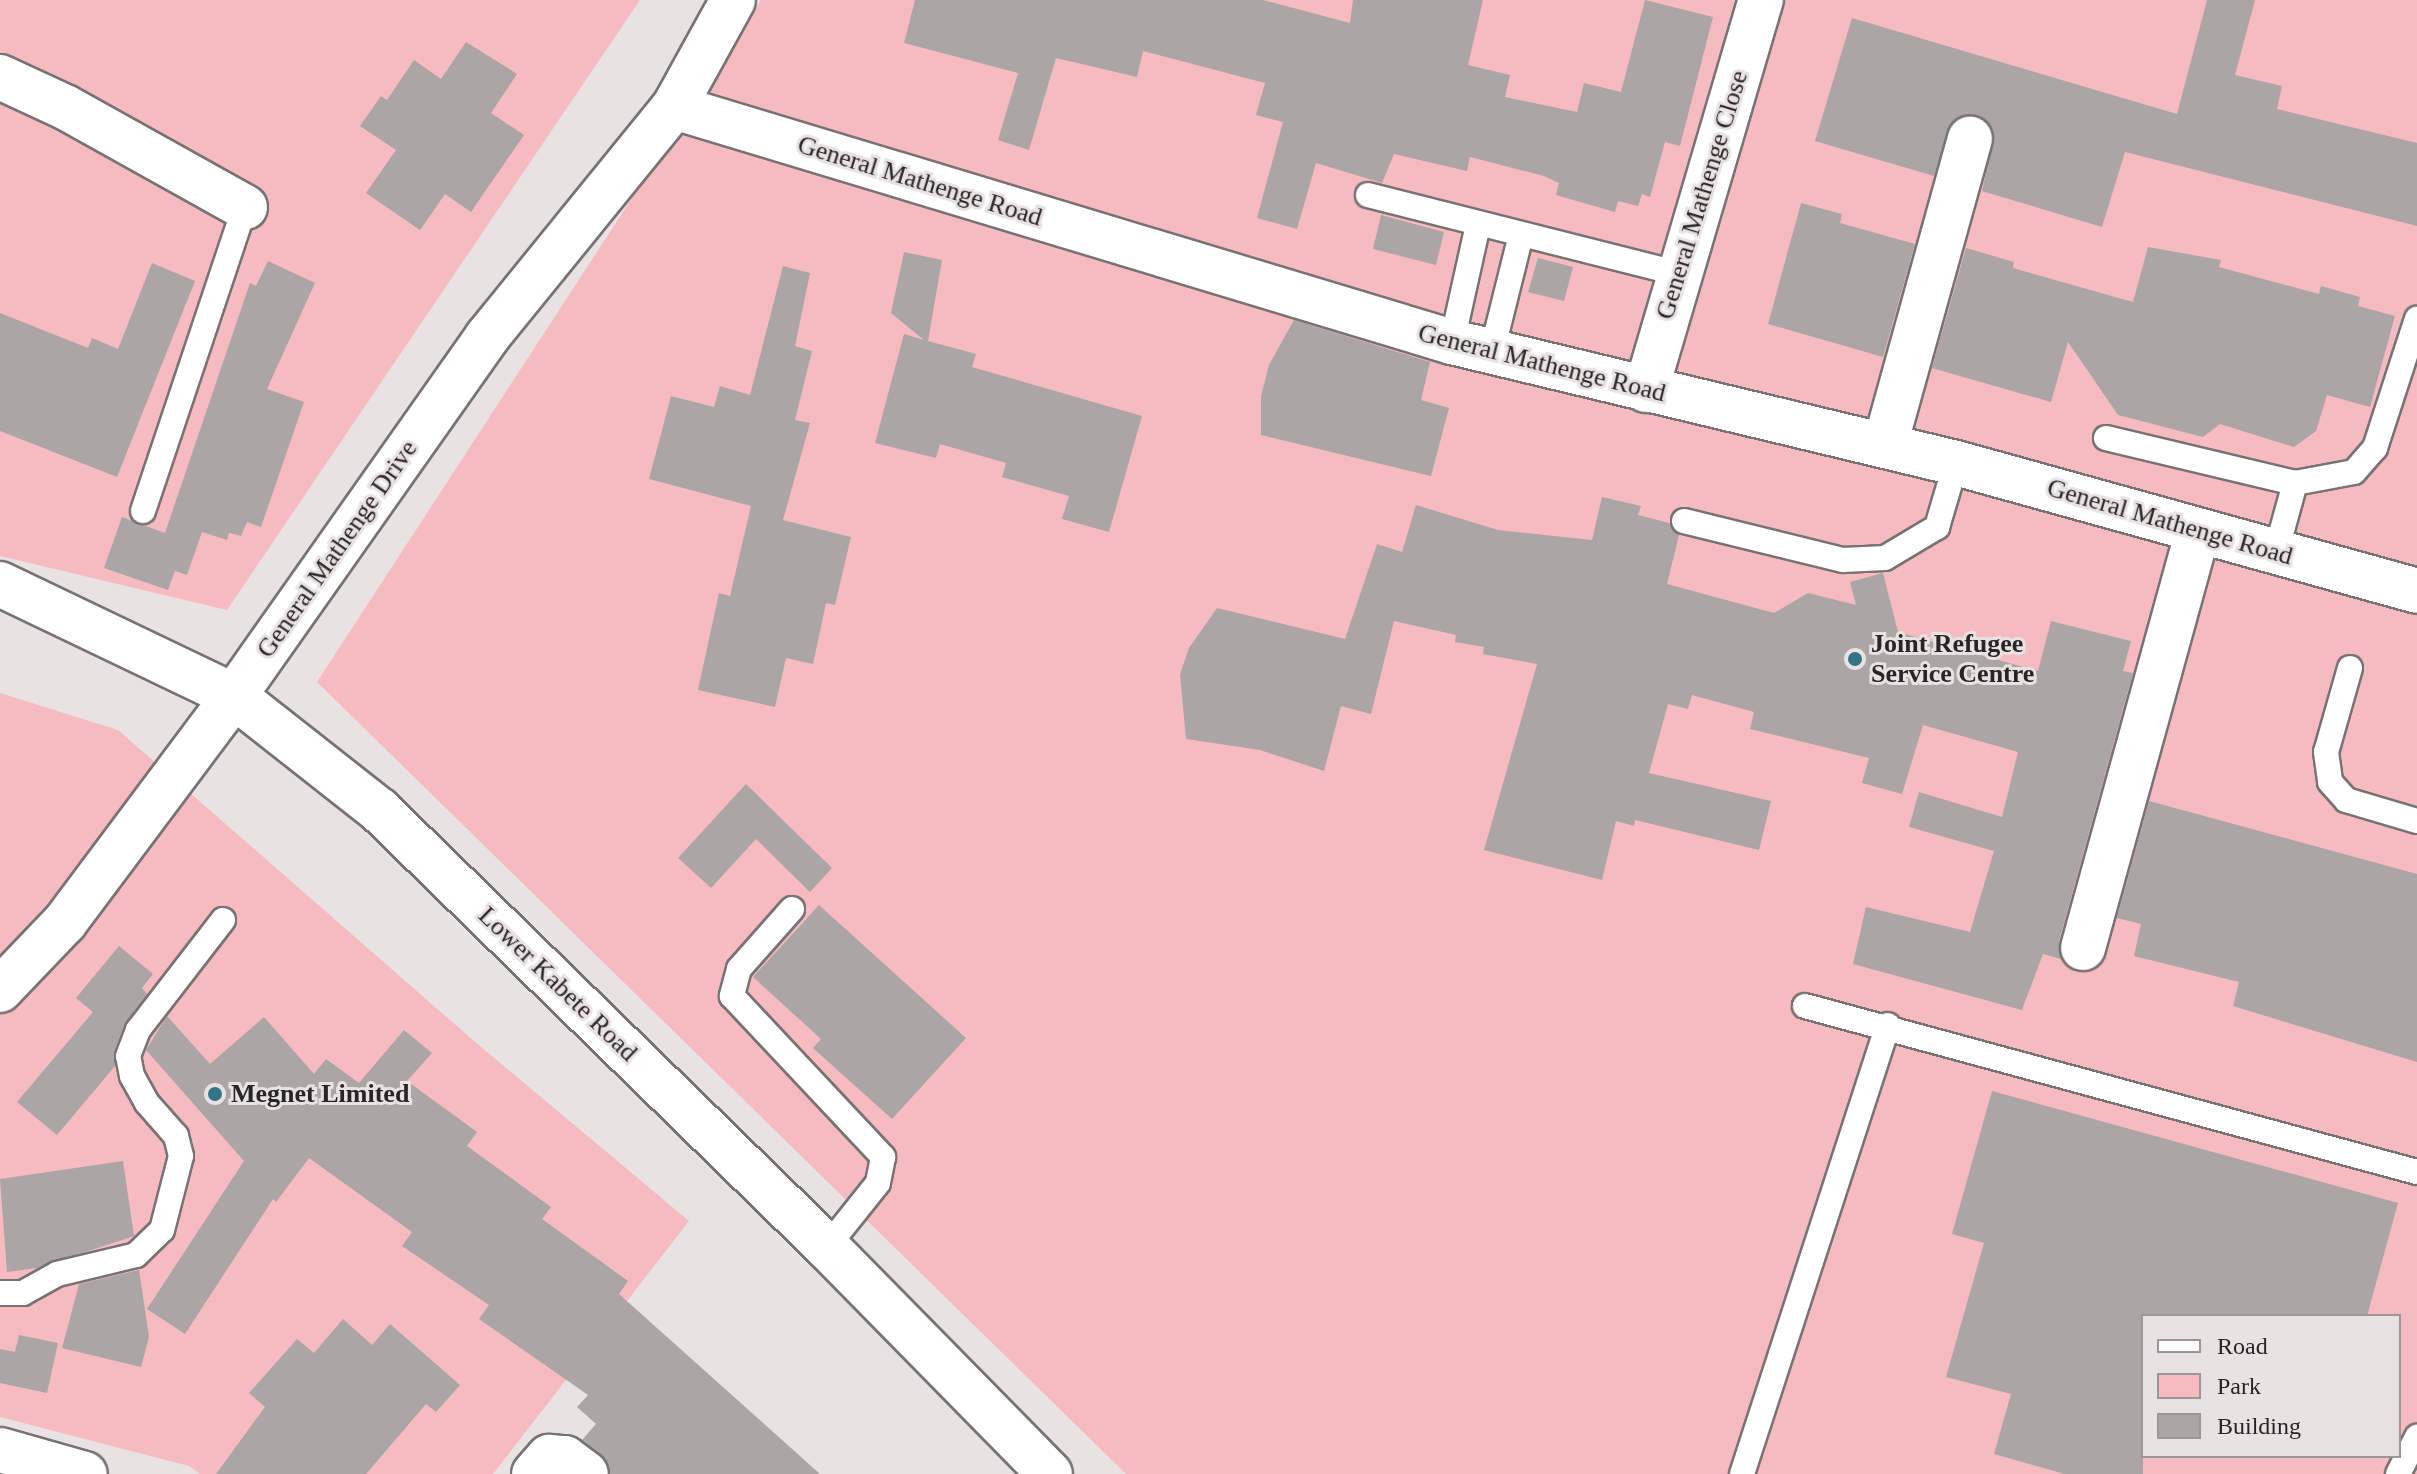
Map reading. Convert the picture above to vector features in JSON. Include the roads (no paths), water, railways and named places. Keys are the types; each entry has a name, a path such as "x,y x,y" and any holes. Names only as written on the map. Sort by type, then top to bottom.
{"street":[{"name":"General Mathenge Drive","path":"0,990 65,922 234,696 487,337 674,107 733,0"},
{"name":"General Mathenge Close","path":"1646,390 1677,273 1761,0"},
{"path":"0,77 65,107 245,207"},
{"name":"General Mathenge Road","path":"674,107 1472,347 1885,445 2276,552 2416,586"},
{"path":"1885,445 1970,139"},
{"path":"2083,948 2198,531"},
{"name":"Lower Kabete Road","path":"0,584 234,696 379,810 827,1247 1050,1474"},
{"path":"0,1450 85,1474"},
{"path":"534,1474 549,1457 565,1458 586,1474"}],"lane":[{"path":"1368,195 1677,273"},
{"path":"143,511 245,207"},
{"path":"1472,347 1478,225"},
{"path":"1472,347 1521,235"},
{"path":"2106,438 2295,483 2326,481 2367,463 2417,319"},
{"path":"1684,521 1843,560 1885,558 1937,527 1956,463"},
{"path":"2276,552 2295,483"},
{"path":"2350,668 2326,752 2330,782 2346,800 2417,821"},
{"path":"792,909 739,969 732,996 883,1157 878,1183 827,1247"},
{"path":"0,1293 23,1293 57,1274 136,1255 162,1230 181,1156 176,1136 147,1103 132,1076 128,1056 138,1030 223,920"},
{"path":"1805,1006 1888,1025 2417,1172"},
{"path":"1742,1474 1888,1025"},
{"path":"2398,1474 2417,1437"}],"place":[{"name":"Joint Refugee Service Centre","path":"1855,659"},
{"name":"Megnet Limited","path":"215,1094"}]}
